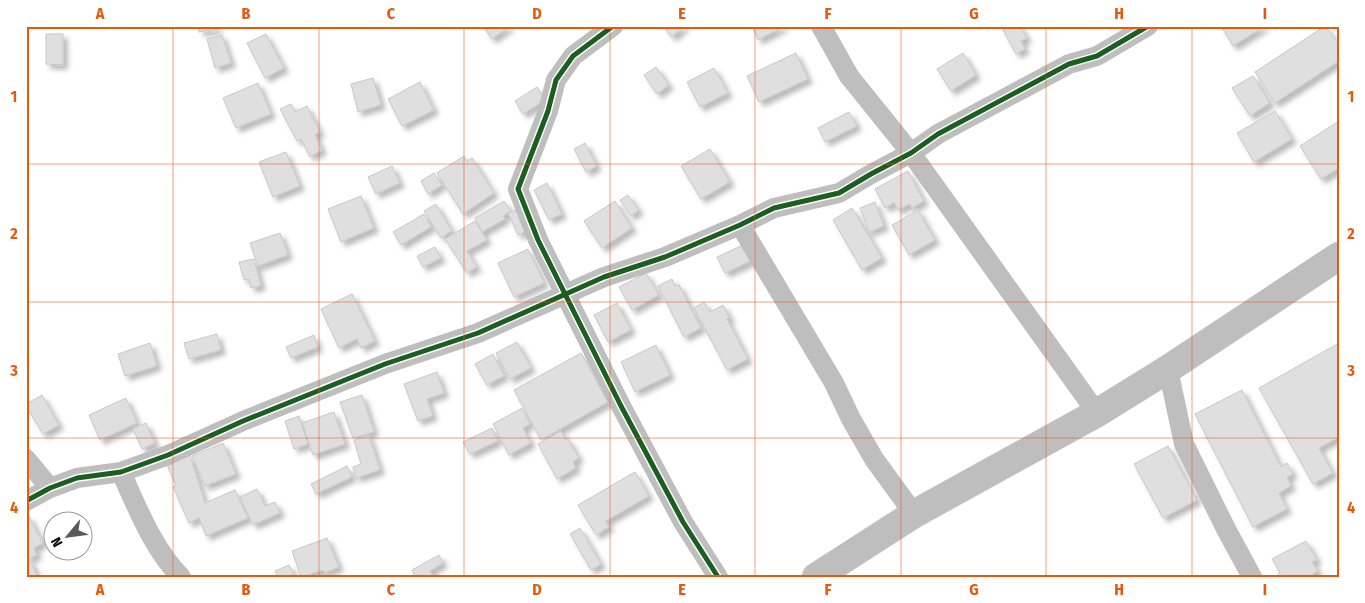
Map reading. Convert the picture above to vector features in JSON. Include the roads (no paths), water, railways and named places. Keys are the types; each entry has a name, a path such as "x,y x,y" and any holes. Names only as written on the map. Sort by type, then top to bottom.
{"main road":[{"path":"816,577 914,514 1096,413 1168,369 1339,256"}],"street":[{"path":"613,26 573,56 556,80 548,112 518,189 538,240 621,406 674,505 718,577"},
{"path":"821,26 849,76 911,153 1096,413"},
{"path":"26,501 50,488 77,478 121,472 168,455 243,421 386,364 478,333 604,277 665,256 740,225 774,208 839,192 911,153 938,134 1069,64 1097,56 1148,26"},
{"path":"740,225 834,383 851,419 874,459 914,514"},
{"path":"1168,369 1184,444 1252,577"},
{"path":"26,459 50,488"},
{"path":"121,472 156,543 181,577"}]}
